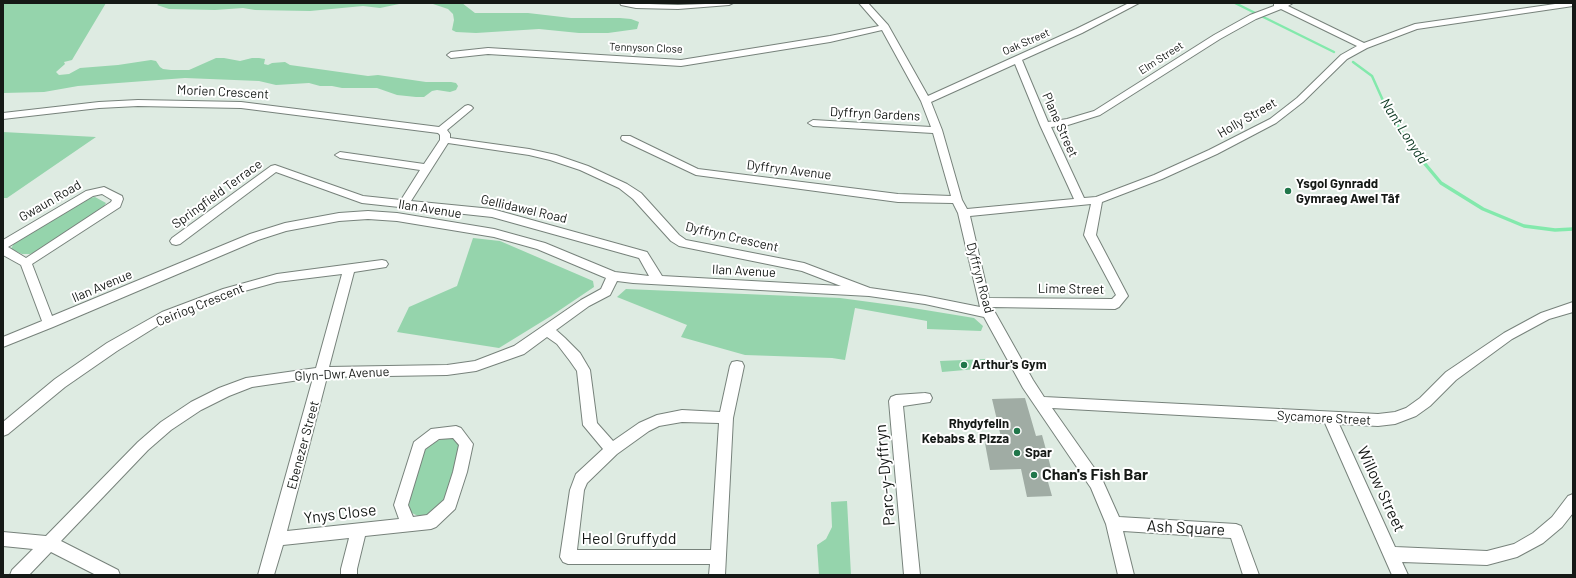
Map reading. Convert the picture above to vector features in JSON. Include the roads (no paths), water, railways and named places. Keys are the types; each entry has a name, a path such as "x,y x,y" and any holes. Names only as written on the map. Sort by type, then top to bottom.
{"street":[{"path":"624,3 636,6 678,7 729,3"},
{"name":"Dyffryn Road","path":"863,3 885,27 904,64 926,101 937,130 956,200 964,213 986,307 1028,384 1042,402 1097,484 1114,524 1126,575"},
{"name":"Oak Street","path":"926,101 1079,32 1135,3"},
{"path":"1528,3 1537,8"},
{"path":"1281,4 1364,46"},
{"name":"Elm Street","path":"1044,125 1068,122 1097,113 1217,37 1253,17 1281,4"},
{"name":"Holly Street","path":"964,213 1080,200 1097,200 1158,177 1213,152 1273,121 1300,100 1344,57 1364,46 1395,34 1428,24 1573,4"},
{"name":"Tennyson Close","path":"451,55 488,51 681,63 830,38 885,27"},
{"name":"Plane Street","path":"1017,59 1044,125 1080,200"},
{"name":"Morien Crescent","path":"3,116 92,106 138,103 241,104 443,135"},
{"path":"404,203 426,168 443,135 468,108"},
{"name":"Dyffryn Gardens","path":"812,124 937,130"},
{"name":"Dyffryn Crescent","path":"443,135 529,152 571,163 606,177 623,186 637,196 674,238 683,243 804,268 868,292 986,307"},
{"name":"Dyffryn Avenue","path":"626,138 696,172 898,198 956,200"},
{"path":"340,155 426,168"},
{"name":"Gellidawel Road","path":"275,168 362,199 492,213 643,255 658,280"},
{"name":"Springfield Terrace","path":"176,241 275,168"},
{"name":"Gwaun Road","path":"3,245 90,193 104,190 118,199 116,204 26,263"},
{"name":"Lime Street","path":"986,307 1115,304 1122,296 1090,235 1097,200"},
{"name":"Ilan Avenue","path":"3,342 254,237 285,226 340,217 368,215 437,222 494,234 541,246 613,276 633,279 868,292"},
{"path":"3,250 26,263 49,324"},
{"name":"Ceiriog Crescent","path":"3,430 60,383 112,347 166,315 227,292 277,278 382,264"},
{"name":"Ebenezer Street","path":"266,575 277,540 350,268"},
{"name":"Glyn-Dwr Avenue","path":"18,575 143,446 166,426 196,406 224,392 251,382 322,372 447,370 476,366 519,350 585,303 606,292 613,276"},
{"name":"Sycamore Street","path":"1042,402 1328,418 1378,420 1395,418 1411,412 1425,402 1451,376 1483,352 1525,326 1546,316 1570,310"},
{"path":"547,330 561,341 575,357 583,370 590,424 612,450"},
{"path":"717,575 726,418 738,366"},
{"name":"Parc-y-Dyffryn","path":"912,575 896,401 925,398"},
{"name":"Heol Gruffydd","path":"717,557 568,557 577,490 582,479 612,450 644,427 670,417 682,416 726,418"},
{"name":"Willow Street","path":"1328,418 1400,575"},
{"name":"Ynys Close","path":"277,540 431,522 450,504 460,472 466,444 456,432 436,433 419,446 401,505 408,524"},
{"path":"1391,554 1487,558 1517,550 1543,534 1556,522 1573,501"},
{"name":"Ash Square","path":"1114,524 1236,531 1251,575"},
{"path":"349,575 349,569 359,530"},
{"path":"3,539 49,543 112,575"}],"waterway":[{"name":"Nant Lonydd","path":"1235,3 1334,52"},
{"name":"Nant Lonydd","path":"1353,62 1372,76 1385,105 1415,153"},
{"name":"Nant Lonydd","path":"1415,152 1441,183 1483,209 1524,226 1555,230 1573,229"}],"place":[{"name":"Ysgol Gynradd Gymraeg Awel Tâf","path":"1288,191"},
{"name":"Arthur's Gym","path":"964,365"},
{"name":"Rhydyfelin Kebabs & Pizza","path":"1017,431"},
{"name":"Spar","path":"1017,453"},
{"name":"Chan's Fish Bar","path":"1034,475"}]}
